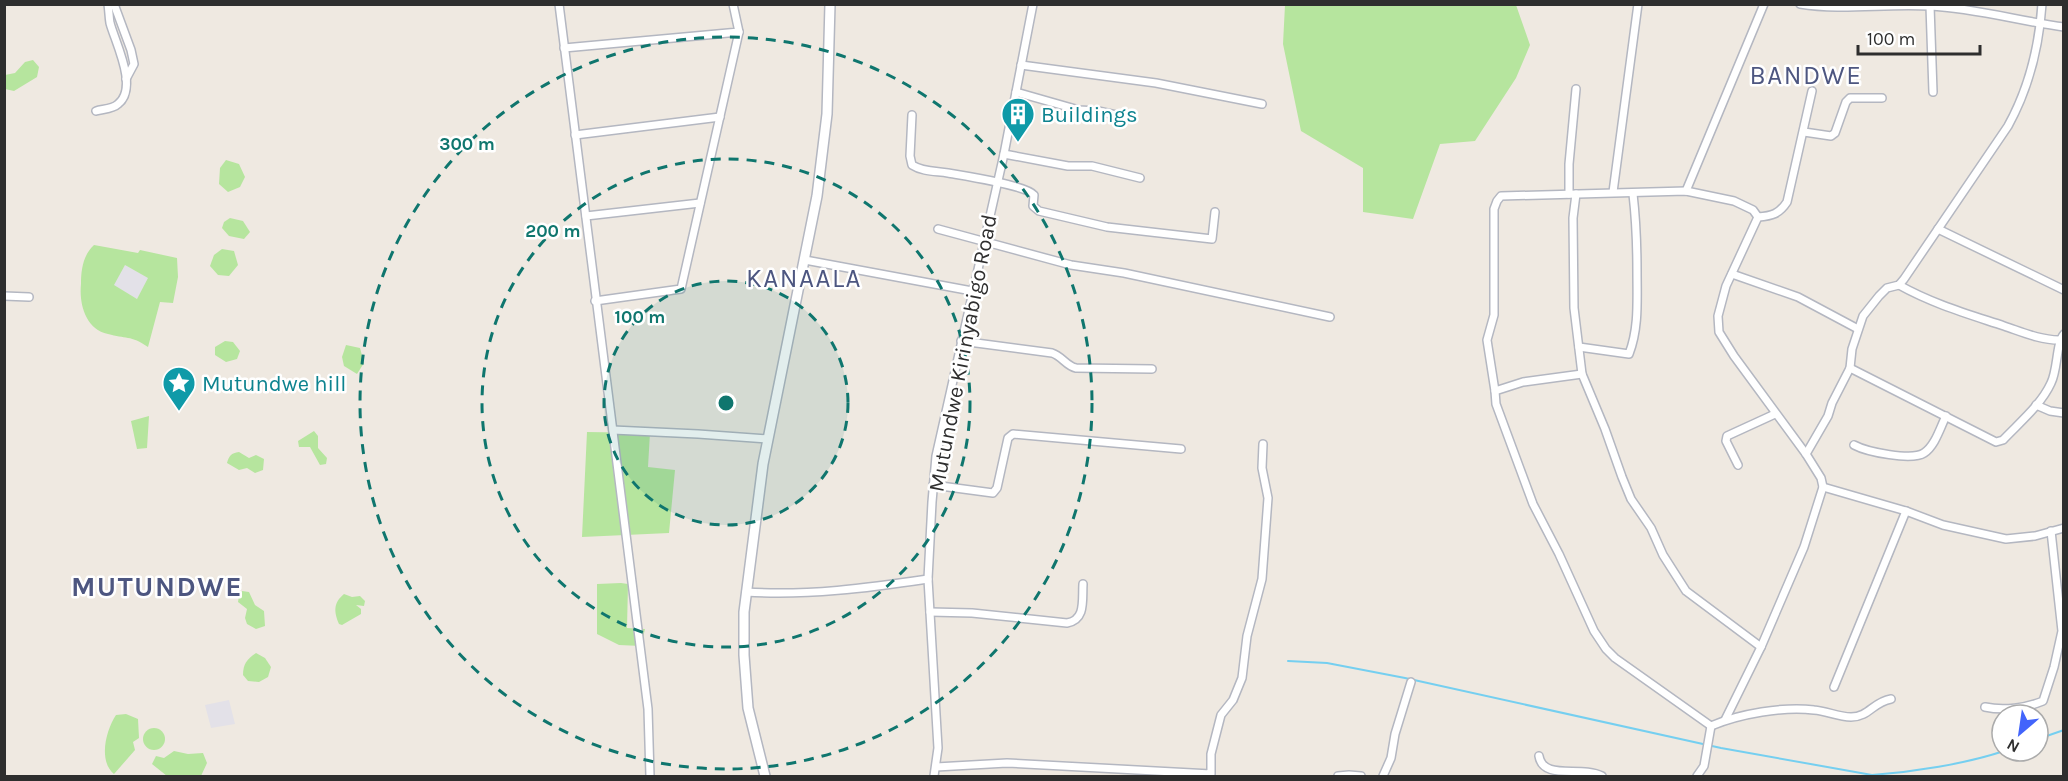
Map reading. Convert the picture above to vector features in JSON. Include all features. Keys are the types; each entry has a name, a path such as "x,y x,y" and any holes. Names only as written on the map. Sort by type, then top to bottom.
{"street":[{"path":"108,4 110,24 126,79"},
{"path":"96,111 116,106 121,102 126,79 134,64 114,4"},
{"path":"559,4 648,709 650,777"},
{"path":"595,301 681,289 739,32 733,4"},
{"path":"765,777 748,708 744,612 768,440 817,196 827,114 830,4"},
{"name":"Mutundwe Kirinyabigo Road","path":"934,777 938,748 928,579 936,456 1004,154 1032,4"},
{"path":"1613,192 1638,4"},
{"path":"1686,190 1764,4"},
{"path":"1800,4 1835,7 1930,6 2064,27"},
{"path":"1806,454 1828,416 1832,403 1851,368 1852,349 1869,306 1887,288 1899,285 2008,126 2021,103 2028,83 2041,24 2042,4"},
{"path":"1930,6 1933,92"},
{"path":"564,48 739,32"},
{"path":"1021,65 1156,83 1262,104"},
{"path":"1576,89 1569,164 1573,218 1574,308 1581,374 1631,499 1651,528 1676,577 1686,591 1761,647"},
{"path":"1758,217 1778,214 1787,202 1812,91"},
{"path":"1016,92 1079,110 1116,115"},
{"path":"1804,132 1831,136 1835,133 1846,102 1850,98 1882,98"},
{"path":"912,115 910,156 912,165 917,169 996,182 1032,193 1033,206 1040,212 1140,232 1212,238 1215,212"},
{"path":"575,135 720,117"},
{"path":"1004,154 1068,166 1092,166 1140,178"},
{"path":"1711,726 1615,658 1606,649 1594,630 1533,504 1496,404 1487,340 1494,315 1494,223 1497,201 1501,196 1613,192 1633,194 1686,190 1734,201 1753,210 1758,217"},
{"path":"1579,347 1629,354 1634,341 1638,299 1637,222 1633,194"},
{"path":"586,216 700,203"},
{"path":"1725,720 1761,647 1804,547 1823,487 1821,478 1806,454 1775,414 1719,332 1718,316 1726,286 1758,217"},
{"path":"938,229 1071,264 1136,275 1330,317"},
{"path":"1938,229 2064,290"},
{"path":"805,261 972,291"},
{"path":"1732,274 1798,297 1858,329"},
{"path":"1851,368 1996,442 2003,440 2036,405 2051,384 2056,372 2061,337 2040,338 1956,310 1917,295 1899,285"},
{"path":"4,296 29,297"},
{"path":"961,341 1052,353 1060,356 1070,367 1076,368 1152,369"},
{"path":"1495,391 1523,382 1581,374"},
{"path":"2036,405 2050,411 2064,413"},
{"path":"1738,465 1726,441 1727,436 1775,414"},
{"path":"1854,445 1883,453 1912,457 1924,454 1933,443 1946,416"},
{"path":"613,430 768,440"},
{"path":"933,485 989,494 994,492 997,488 1008,438 1013,434 1180,448"},
{"path":"936,767 1007,763 1214,775 1211,754 1221,715 1233,700 1242,678 1247,636 1262,579 1268,498 1262,468 1263,444"},
{"path":"1823,487 1906,511 1943,525 2006,539 2035,536 2064,528"},
{"path":"1834,687 1906,511"},
{"path":"1985,707 1996,709 2043,701 2062,631 2051,531"},
{"path":"746,592 776,594 822,591 876,587 928,579"},
{"path":"930,612 1074,621 1082,613 1083,584"},
{"path":"1383,777 1391,758 1395,734 1411,682"},
{"path":"1711,726 1725,720 1788,709 1818,710 1849,717 1863,716 1877,703 1891,699"},
{"path":"1697,777 1704,766 1711,726"},
{"path":"1539,756 1545,771 1589,772 1602,777"},
{"path":"1338,777 1349,775 1361,777"}],"shaded area":[{"path":"125,265 149,278 137,299 113,285"},
{"path":"229,700 235,724 211,728 205,705"}],"green space":[{"path":"1285,5 1516,5 1530,45 1516,78 1475,141 1440,144 1413,219 1363,212 1363,168 1301,131 1283,44"},
{"path":"33,60 39,67 37,77 14,91 5,89 5,75 15,73 25,62"},
{"path":"226,160 239,164 245,177 240,187 228,192 219,184 220,168"},
{"path":"230,218 243,221 250,232 244,239 229,236 222,228 224,222"},
{"path":"94,245 138,253 140,250 177,258 178,277 173,303 160,302 148,347 132,339 100,331 94,327 85,314 81,299 81,273 87,253","holes":["125,265 148,278 137,299 114,285"]},
{"path":"222,249 234,251 238,265 229,276 218,275 210,266 214,255"},
{"path":"225,341 233,342 240,351 237,359 226,362 215,355 215,347"},
{"path":"346,345 360,348 364,363 357,374 344,366 342,357"},
{"path":"149,416 147,448 137,449 131,421"},
{"path":"314,431 318,436 318,448 327,458 326,464 320,465 310,447 299,447 298,441"},
{"path":"587,432 650,433 648,467 675,470 669,533 582,537"},
{"path":"239,452 249,458 256,455 264,459 263,470 255,473 247,468 239,470 227,463 231,455"},
{"path":"597,584 628,584 627,628 645,629 641,646 619,645 597,634"},
{"path":"242,591 249,592 255,605 264,611 265,626 256,629 247,624 245,618 247,609 238,602"},
{"path":"344,594 352,597 360,596 365,601 364,606 356,605 361,609 361,614 342,625 339,624 335,612 338,601"},
{"path":"256,653 265,658 271,667 268,677 259,682 248,681 243,675 246,662"},
{"path":"126,714 138,719 139,738 133,742 135,750 114,774 106,761 105,745 116,715"},
{"path":"154,728 162,731 165,739 162,747 154,750 146,747 143,739 146,731"},
{"path":"174,751 188,754 203,753 207,763 201,776 167,776 152,764 156,756 164,758"}],"waterway":[{"path":"1288,661 1327,663 1405,678 1721,748 1872,775 1939,767 1990,755"},
{"path":"2050,735 2064,730"}],"place":[{"name":"Buildings","path":"1018,143"},
{"name":"Mutundwe hill","path":"179,412"}],"district":[{"name":"BANDWE","path":"1806,75"},
{"name":"KANAALA","path":"804,278"},
{"name":"MUTUNDWE","path":"157,586"}]}
